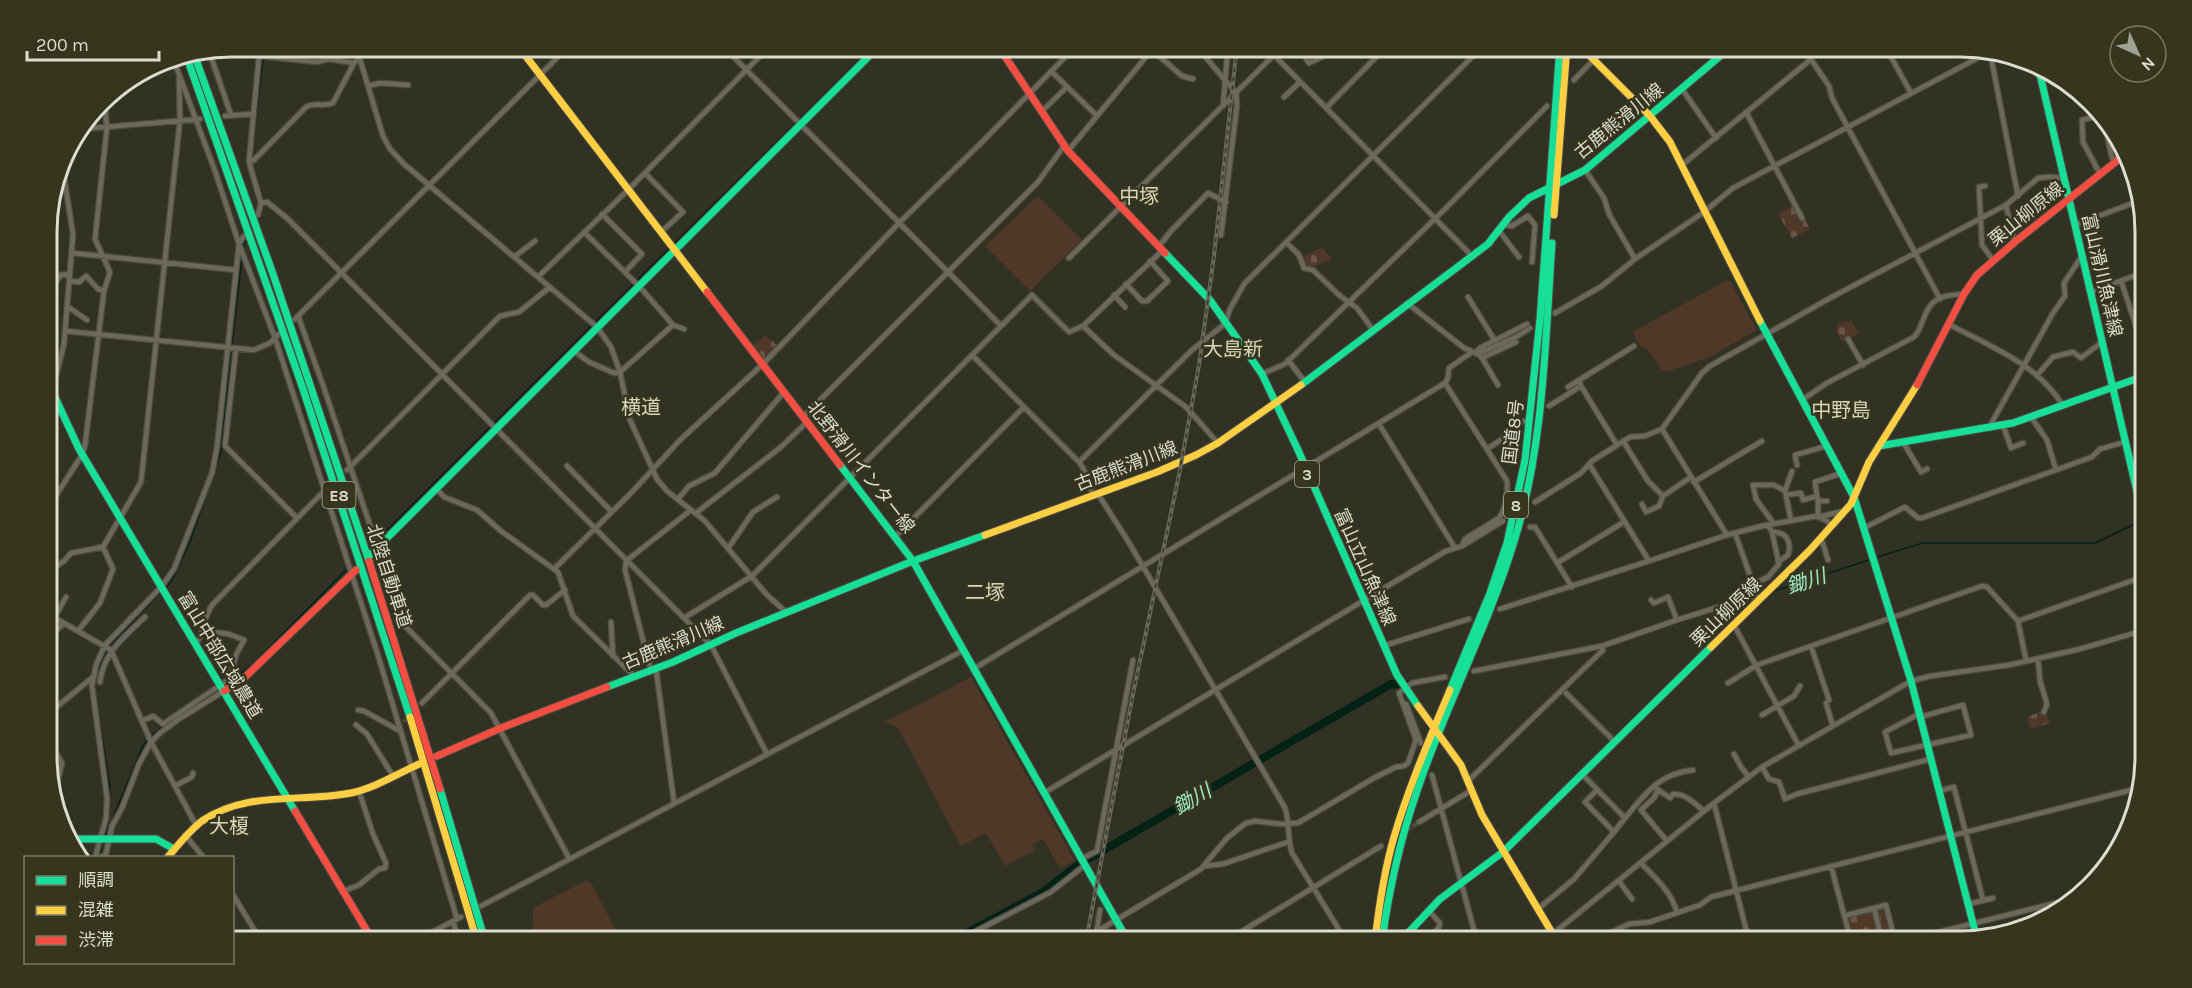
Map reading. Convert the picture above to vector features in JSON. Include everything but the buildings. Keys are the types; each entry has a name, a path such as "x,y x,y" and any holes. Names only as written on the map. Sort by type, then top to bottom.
{"main road":[{"name":"北野滑川インター線","path":"526,57 896,536 913,561 975,669 1122,931"},
{"path":"370,555 868,57"},
{"name":"富山立山魚津線","path":"1005,57 1066,149 1210,300 1262,375 1383,646 1404,687 1457,759 1469,780 1482,815 1552,931"},
{"name":"国道8号","path":"1376,931 1389,854 1409,792 1500,583 1530,473 1540,397 1559,57"},
{"name":"国道8号","path":"1553,185 1566,57"},
{"name":"古鹿熊滑川線","path":"437,756 501,728 654,670 786,612 913,561 1172,466 1218,443 1276,404 1488,244 1518,207 1529,198 1585,170 1719,57"},
{"path":"1594,59 1664,131 1766,334 1854,496 1911,681 1975,931"},
{"name":"北陸自動車道","path":"196,60 268,261 364,546 427,746 478,931"},
{"name":"北陸自動車道","path":"188,63 251,234 326,455 478,931"},
{"name":"富山滑川魚津線","path":"2040,76 2135,485"},
{"name":"栗山柳原線","path":"1410,931 1440,899 1503,852 1734,626 1759,597 1846,511 1862,475 1924,374 1964,294 1977,275 2016,241 2119,159"},
{"path":"1879,446 2003,426 2135,379"},
{"name":"富山中部広域農道","path":"57,403 82,454 367,931"},
{"path":"222,688 242,680 354,572"},
{"name":"国道8号","path":"1383,931 1399,852 1436,733"},
{"path":"169,856 196,825 220,810 240,803 272,797 288,798 359,791 415,766"},
{"path":"78,840 156,839 174,849"}],"street":[{"path":"258,215 261,203 249,162 259,57"},
{"path":"269,57 317,62 330,59 354,63"},
{"path":"249,162 254,160 306,107 312,104 329,105 333,103 358,57"},
{"path":"359,57 383,136 390,149 597,327 611,347 620,372 630,420 652,471 667,491 694,511 729,547 766,594 786,612"},
{"path":"557,57 296,318 403,624 491,713 569,858"},
{"path":"734,57 1001,326"},
{"path":"538,277 628,190 759,57"},
{"path":"554,569 680,440 763,364 900,222 1065,57"},
{"path":"674,802 654,670 625,570 626,561 631,555 781,447 1038,182 1146,57"},
{"path":"1163,57 1182,76 1193,79"},
{"path":"1205,57 1236,93 1237,105 1221,235"},
{"path":"1223,106 1227,57"},
{"path":"1069,258 1272,57"},
{"path":"1276,57 1472,256"},
{"path":"1305,57 1310,63 1322,57"},
{"path":"1326,108 1376,57"},
{"path":"1079,462 1192,350 1226,321 1244,284 1472,57"},
{"path":"1808,57 1830,86 1832,98 1847,127 1940,298"},
{"path":"1891,57 1911,93"},
{"path":"210,58 228,116 253,114"},
{"path":"1556,313 1602,286 1635,259 1704,212 1734,188 1978,58"},
{"path":"1574,80 1594,59"},
{"path":"1682,165 1810,60"},
{"path":"1991,60 2018,196"},
{"path":"176,66 198,120 239,244 277,336 354,572 400,731 415,766 457,919 458,931"},
{"path":"1051,71 1097,116"},
{"path":"57,566 71,553 103,547 141,482 180,120 178,72"},
{"path":"368,86 380,82 408,85"},
{"path":"1284,98 1300,82"},
{"path":"1041,112 1067,87"},
{"path":"1682,89 1716,138"},
{"path":"1262,375 1288,360 1547,106"},
{"path":"57,494 86,445 104,291 110,272 95,239 107,127 105,112"},
{"path":"1746,112 1802,218"},
{"path":"2093,118 2082,120 2083,142 2100,174"},
{"path":"91,128 198,120"},
{"path":"2108,138 2112,158 2119,159"},
{"path":"1585,170 1604,198 1609,214 1635,259"},
{"path":"645,173 683,212 661,232"},
{"path":"1535,502 1581,473 1592,461 1623,441 1662,429 1710,366 1915,252 2006,206 2038,178 2064,178"},
{"path":"57,376 65,331 73,234 65,183"},
{"path":"1985,186 1979,188 1983,245 1993,260"},
{"path":"684,618 752,576 1032,295 1069,332 1083,326 1150,261 1171,231 1208,194 1226,202"},
{"path":"261,203 267,202 288,219 440,375 711,645 767,754"},
{"path":"2075,225 2133,203"},
{"path":"2006,206 2016,241"},
{"path":"602,214 648,259"},
{"path":"1519,257 1502,228 1512,226 1528,216 1535,225 1532,262"},
{"path":"584,232 639,286 673,325 684,329"},
{"path":"96,856 106,818 107,798 93,696 93,677 105,645 162,586 174,569 212,473 217,447 239,244 244,236"},
{"path":"514,257 535,241"},
{"path":"1286,242 1299,255 1304,268 1313,270 1348,303 1357,308 1373,330"},
{"path":"72,253 236,270"},
{"path":"625,272 642,254"},
{"path":"1990,428 2065,296 2064,283 2082,256"},
{"path":"1126,284 1142,301 1147,301 1168,281 1150,261"},
{"path":"57,279 61,274 70,274"},
{"path":"70,281 79,282 86,276 98,289 104,291"},
{"path":"2091,292 2135,276"},
{"path":"2121,281 2135,323"},
{"path":"348,468 500,316 519,312 550,287"},
{"path":"1802,400 1827,383 1914,337 1918,333 1928,306 1940,298 1964,294"},
{"path":"1114,295 1125,308"},
{"path":"1468,297 1495,341"},
{"path":"1407,303 1477,354 1498,385"},
{"path":"67,306 87,320"},
{"path":"574,351 589,362 614,373 620,372 673,325"},
{"path":"1950,325 2024,365 2037,375 2063,406"},
{"path":"1083,326 1114,355 1186,407 1218,443"},
{"path":"975,669 1445,383 1449,368 1518,336 1529,326 1480,348 1477,354"},
{"path":"65,331 254,350 262,348 277,336"},
{"path":"1848,339 1863,364"},
{"path":"1477,354 1516,342"},
{"path":"2037,375 2053,357 2073,352 2081,358 2102,342"},
{"path":"1549,406 1634,346"},
{"path":"236,348 225,446 297,518"},
{"path":"972,355 1083,468 1096,495 1142,566 1285,808 1289,824 1288,842 1292,853 1340,931"},
{"path":"1288,360 1305,382"},
{"path":"1445,383 1507,481 1508,489 1503,513 1499,518 1465,539 1462,546"},
{"path":"1568,387 1580,384"},
{"path":"1580,384 1617,445"},
{"path":"678,500 689,486 715,473 784,392"},
{"path":"896,536 1024,407"},
{"path":"2031,417 2047,440 2055,470"},
{"path":"1487,449 1510,434 1512,428 1524,421"},
{"path":"1379,424 1455,548"},
{"path":"2003,426 2011,448 2023,443"},
{"path":"1662,429 1727,535"},
{"path":"1623,441 1648,482 1663,496"},
{"path":"1642,504 1646,512 1659,506 1663,496 1762,441"},
{"path":"1903,442 1921,472 1927,470"},
{"path":"1864,528 1905,507 1918,518 1922,518 2092,457 2100,448 2125,442"},
{"path":"1797,465 1795,455 1827,446"},
{"path":"567,466 612,512"},
{"path":"1588,466 1592,467 1649,561"},
{"path":"1791,521 1786,493 1792,471"},
{"path":"1818,517 1815,482 1842,473"},
{"path":"1754,584 1768,577 1779,564 1771,524 1756,499 1754,485 1774,485 1786,493 1801,493 1803,500 1827,501"},
{"path":"436,488 444,497 477,510 501,531 558,572 573,616 635,676"},
{"path":"196,644 207,611 326,489"},
{"path":"729,547 753,512 777,497"},
{"path":"1500,609 1727,535 1771,524 1846,511"},
{"path":"1818,517 1832,526"},
{"path":"1044,793 1446,551 1462,546 1503,520"},
{"path":"1557,563 1624,522"},
{"path":"1530,527 1535,527 1572,587"},
{"path":"1772,532 1782,533 1790,547 1788,555 1778,562"},
{"path":"1474,671 1602,646 1677,620 1759,597 1735,533"},
{"path":"1821,538 1828,560"},
{"path":"78,631 100,603 113,569 103,547"},
{"path":"2018,621 2135,580"},
{"path":"1728,683 1757,665 1982,586 1987,588 2018,621 2026,660"},
{"path":"422,703 530,595 546,605 565,590"},
{"path":"57,613 66,597"},
{"path":"1651,600 1654,603 1668,597 1677,620"},
{"path":"100,682 101,670 111,650 145,618"},
{"path":"1383,646 1469,619"},
{"path":"57,620 111,650 151,742 196,825"},
{"path":"611,622 613,656"},
{"path":"57,630 63,624"},
{"path":"1734,626 1799,746"},
{"path":"106,856 112,826 151,742 159,733 222,688 231,676 236,656 244,640 229,634 202,631"},
{"path":"1564,931 1619,881 1762,767 1911,681 2080,649 2135,633"},
{"path":"1469,780 1603,650 1602,646"},
{"path":"1811,646 1833,726"},
{"path":"481,906 964,650"},
{"path":"2038,658 2040,681 2047,705 2044,712"},
{"path":"976,931 1051,892 1097,851 1133,660"},
{"path":"57,707 93,677"},
{"path":"1099,931 1205,866 1227,838 1246,824 1255,821 1298,823 1374,778 1408,763 1416,740 1399,693 1412,683 1445,677"},
{"path":"1762,714 1794,696 1800,686"},
{"path":"142,721 156,717 160,724 163,724 222,688"},
{"path":"1566,693 1615,742"},
{"path":"1402,700 1409,708 1421,743"},
{"path":"1963,705 1971,735 1891,753 1885,732 1919,716 1963,705"},
{"path":"358,710 400,731"},
{"path":"356,725 372,741 393,776"},
{"path":"1734,754 1749,777"},
{"path":"57,756 62,764 58,780"},
{"path":"1762,767 1769,779 1779,782 1785,799 1931,759"},
{"path":"1538,909 1574,879 1654,785 1678,772 1693,770"},
{"path":"175,786 192,777 193,773"},
{"path":"1582,774 1625,818"},
{"path":"1432,775 1474,931"},
{"path":"1654,785 1670,798 1673,794 1678,794 1692,801 1704,812"},
{"path":"1939,790 1954,787 1983,900"},
{"path":"1419,822 1472,790"},
{"path":"1597,790 1585,802 1614,832"},
{"path":"1658,790 1654,798 1641,810 1668,841"},
{"path":"1614,931 1629,924 1650,922 1700,905 1711,897 1736,890 2132,790"},
{"path":"344,891 359,885 379,869 385,868 386,863 359,791"},
{"path":"1714,804 1746,931"},
{"path":"185,835 202,856"},
{"path":"1205,866 1222,864 1288,842"},
{"path":"1242,931 1381,846"},
{"path":"1641,863 1669,893 1674,900 1677,912"},
{"path":"1831,866 1848,931"},
{"path":"1619,881 1632,899"},
{"path":"234,895 255,931"},
{"path":"1968,904 1993,898"},
{"path":"1940,931 2056,903"},
{"path":"1844,916 1886,905 1892,931"},
{"path":"1874,908 1878,931"},
{"path":"1096,931 1100,910"},
{"path":"1428,910 1440,923 1436,931"},
{"path":"434,931 457,919"}],"green space":[{"path":"1038,196 1082,240 1030,291 985,246"},
{"path":"1797,203 1810,229 1792,238 1778,214"},
{"path":"1321,247 1332,259 1309,268 1302,258"},
{"path":"1726,281 1730,281 1757,330 1710,357 1666,372 1661,370 1648,350 1640,346 1632,332"},
{"path":"1851,321 1859,333 1842,342 1837,332 1837,323"},
{"path":"765,335 778,346 763,360 752,346"},
{"path":"971,677 1075,861 1060,868 1043,839 1032,844 1035,851 1005,866 986,833 961,846 898,728 885,722"},
{"path":"2042,711 2046,712 2050,723 2030,729 2027,717"},
{"path":"587,880 591,883 616,931 532,931 533,908"},
{"path":"1887,903 1894,931 1850,931 1845,913"}],"waterway":[{"path":"799,120 862,57"},
{"path":"253,144 263,59"},
{"path":"674,244 796,123"},
{"path":"260,218 263,204"},
{"path":"243,249 245,240"},
{"path":"637,280 670,248"},
{"path":"232,345 242,257"},
{"path":"595,322 634,284"},
{"path":"368,549 591,326"},
{"path":"166,588 190,542 221,452 231,350"},
{"name":"鋤川","path":"1877,557 1923,543 2095,543 2135,524"},
{"name":"鋤川","path":"1771,592 1869,560"},
{"path":"225,685 251,666 347,569"},
{"path":"109,646 162,591"},
{"name":"鋤川","path":"1632,638 1707,613"},
{"path":"97,673 107,650"},
{"name":"鋤川","path":"1476,673 1504,667"},
{"path":"95,680 95,694"},
{"name":"鋤川","path":"971,931 1043,892 1078,865 1391,684 1409,685"},
{"path":"97,707 110,787 107,827"},
{"path":"151,736 163,726"},
{"path":"105,837 147,740"},
{"path":"99,856 103,841"}],"tunnel":[{"path":"399,726 410,716"},
{"path":"1407,830 1419,822"}],"railway":[{"path":"1088,931 1199,365 1214,256 1236,57"}],"traffic: fast":[{"path":"370,555 868,57"},
{"path":"1450,690 1490,593 1507,543 1525,460 1540,319 1559,57"},
{"path":"1301,385 1488,244 1509,217 1529,198 1585,170 1719,57"},
{"path":"196,60 273,274 369,561"},
{"path":"189,63 302,386 410,717"},
{"path":"2040,76 2135,483"},
{"path":"1384,931 1396,865 1411,809 1440,729 1503,576 1523,508 1542,395 1552,243"},
{"path":"1165,253 1210,300 1262,374 1397,675 1418,706"},
{"path":"1760,321 1854,497 1911,681 1975,931"},
{"path":"1879,446 2013,423 2135,379"},
{"path":"57,402 79,449 295,811"},
{"path":"840,465 913,561 1122,931"},
{"path":"607,687 673,662 736,633 913,561 985,535"},
{"path":"1410,931 1440,899 1503,852 1711,647"},
{"path":"440,789 482,931"},
{"path":"78,839 156,839 174,849"}],"traffic: slow":[{"path":"526,57 707,292"},
{"path":"1554,215 1566,57"},
{"path":"1591,57 1650,116 1670,142 1760,321"},
{"path":"985,535 1157,472 1196,455 1218,443 1301,385"},
{"path":"1711,647 1810,550 1851,504 1869,462 1917,385"},
{"path":"1376,931 1382,889 1394,837 1427,744 1450,690"},
{"path":"1418,706 1461,765 1482,815 1551,931"},
{"path":"410,717 474,931"},
{"path":"169,856 197,825 219,811 256,801 332,796 360,791 419,764"}],"traffic: jam":[{"path":"1005,57 1068,151 1165,253"},
{"path":"1917,385 1964,294 1977,275 2119,159"},
{"path":"707,292 840,465"},
{"path":"369,561 440,789"},
{"path":"224,691 242,680 356,570"},
{"path":"437,756 501,728 607,687"},
{"path":"295,811 367,931"}],"district":[{"name":"中塚","path":"1139,196"},
{"name":"大島新","path":"1233,349"},
{"name":"横道","path":"641,407"},
{"name":"中野島","path":"1841,410"},
{"name":"二塚","path":"985,592"},
{"name":"大榎","path":"229,826"}]}
